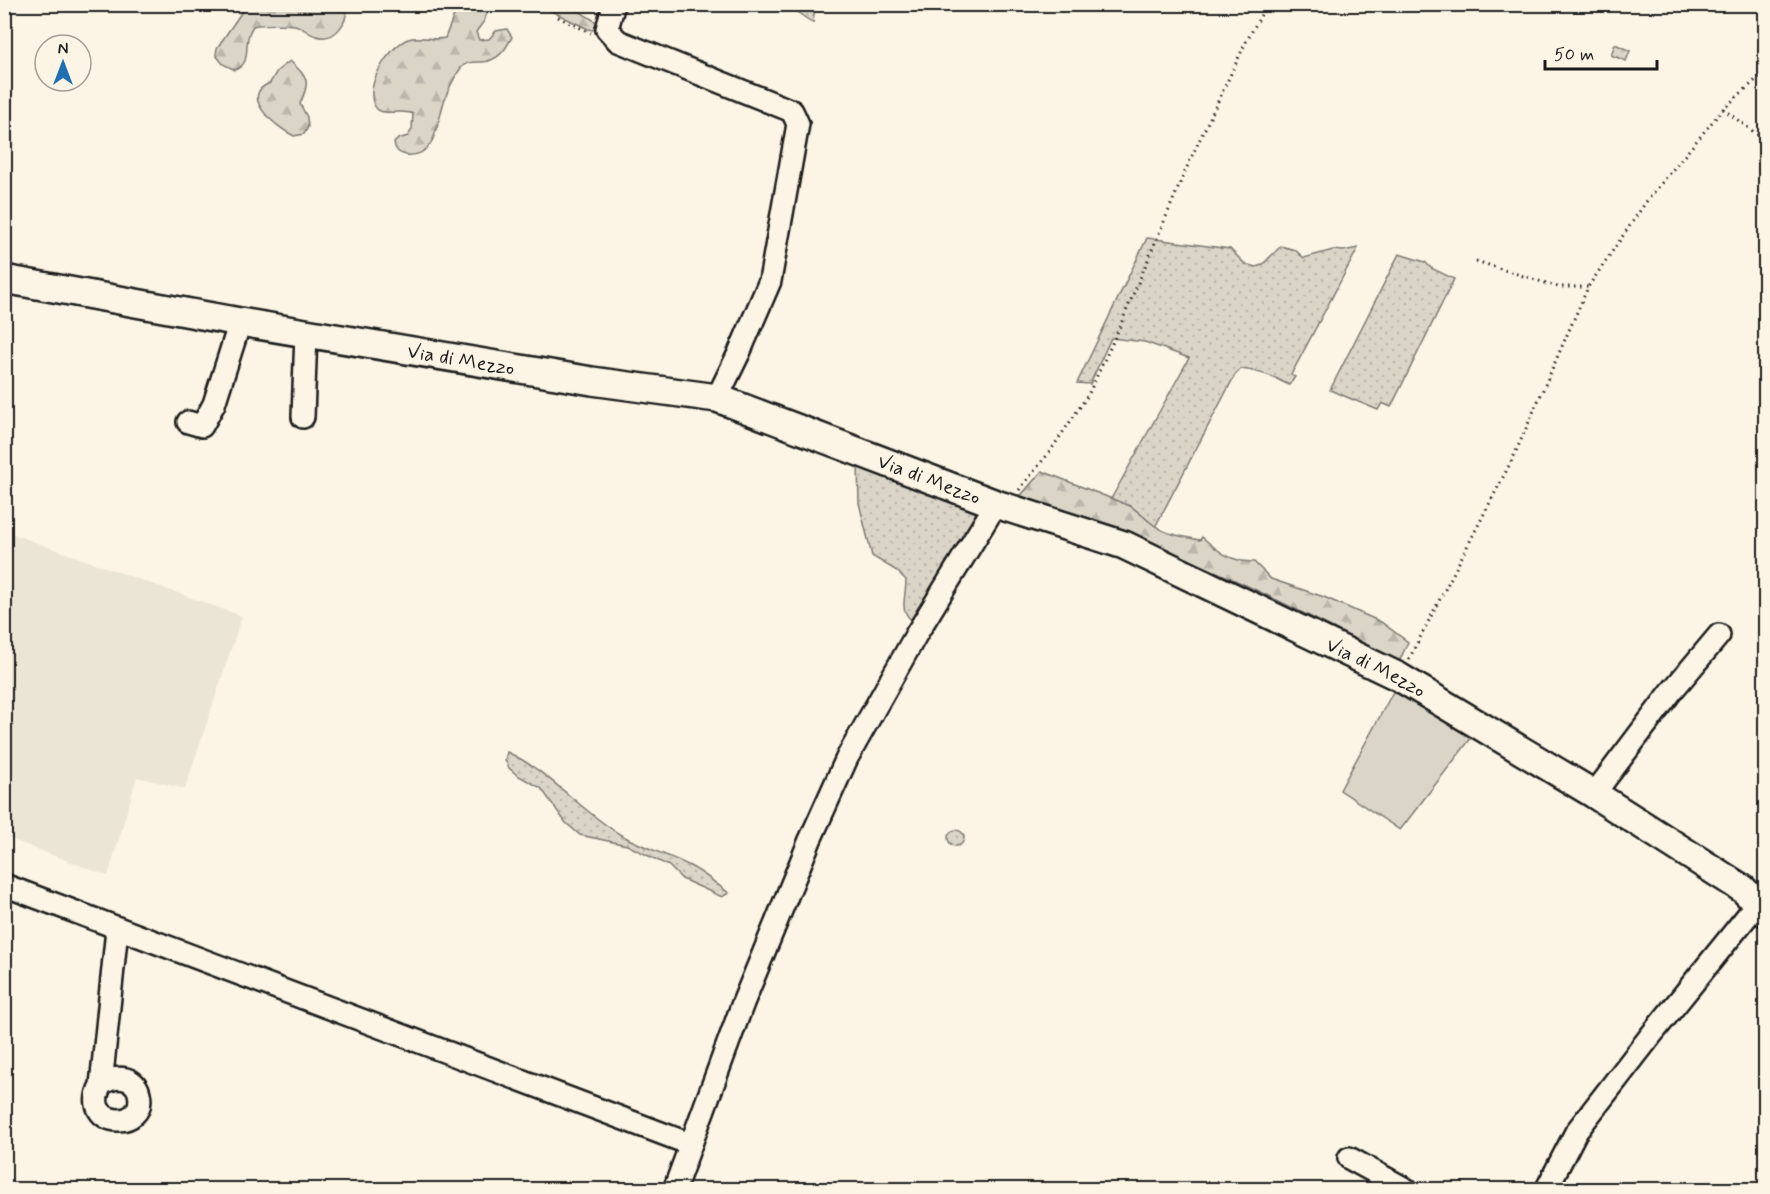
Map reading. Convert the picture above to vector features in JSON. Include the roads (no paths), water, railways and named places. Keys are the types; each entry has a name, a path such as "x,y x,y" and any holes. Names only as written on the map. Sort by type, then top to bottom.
{"main road":[{"name":"Via di Mezzo","path":"4,279 240,322 592,381 717,398 996,504 1124,545 1400,677 1594,794 1743,889 1761,908"}],"street":[{"path":"614,4 607,29 618,42 792,111 798,124 770,281 739,354 717,398"},
{"path":"188,422 202,426 214,404 240,322"},
{"path":"303,417 306,333"},
{"path":"674,1190 747,992 810,840 848,758 917,633 996,504"},
{"path":"1594,794 1671,692 1719,635"},
{"path":"4,885 690,1144"},
{"path":"1546,1190 1576,1132 1652,1034 1761,908"},
{"path":"101,1085 117,929"},
{"path":"1349,1158 1407,1190"}]}
